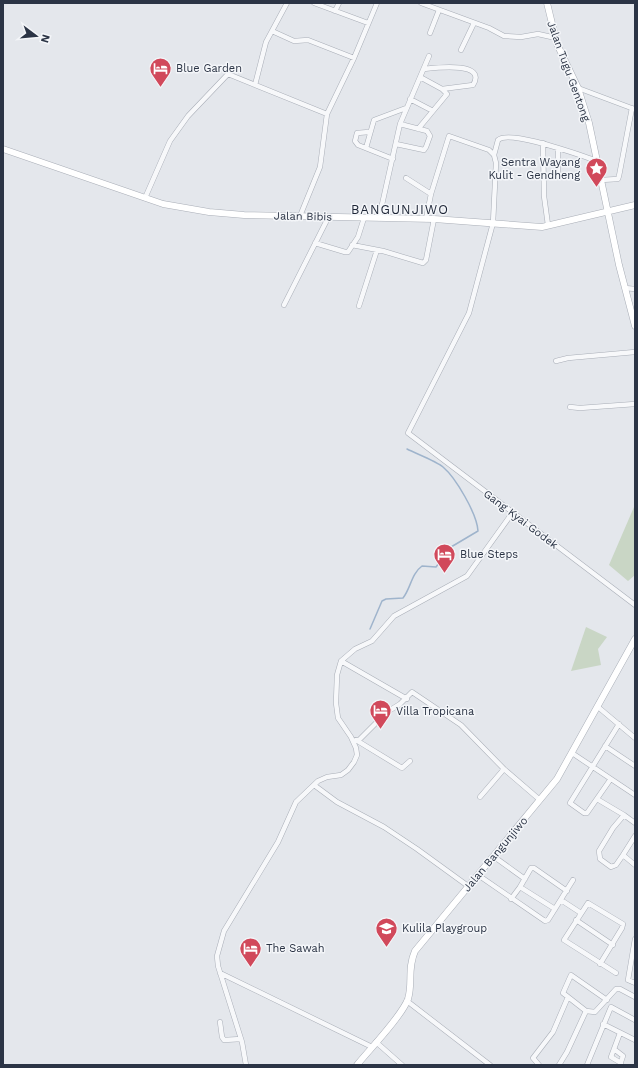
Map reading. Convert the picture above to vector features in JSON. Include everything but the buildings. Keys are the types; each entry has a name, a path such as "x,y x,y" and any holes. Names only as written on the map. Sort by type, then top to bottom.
{"main road":[{"name":"Jalan Tugu Gentong","path":"547,3 556,38 578,88 589,123 595,160 607,210"},
{"name":"Jalan Bibis","path":"3,149 163,204 209,212 434,220 542,227 607,210 635,205"},
{"path":"607,210 635,326"},
{"name":"Jalan Bangunjiwo","path":"407,1001 409,969 415,951 557,779 635,639"},
{"path":"357,1065 407,1001"}],"street":[{"path":"255,85 266,42 287,3"},
{"path":"314,3 368,23"},
{"path":"335,11 338,3"},
{"path":"300,216 320,167 327,114 354,58 377,3"},
{"path":"421,3 474,22 504,36 521,37 538,34 556,38"},
{"path":"430,33 439,10"},
{"path":"461,50 474,22"},
{"path":"272,30 294,41 308,40 354,58"},
{"path":"379,218 400,124 429,56"},
{"path":"424,69 471,69 473,72 475,81 473,85 442,89"},
{"path":"145,198 170,141 188,116 227,75 231,74 327,114"},
{"path":"418,128 447,94 442,89 420,77"},
{"path":"578,88 634,109 619,176 618,178 601,180"},
{"path":"410,99 433,111"},
{"path":"366,148 374,120 406,108"},
{"path":"396,144 425,149 430,134 427,131 418,128 400,124"},
{"path":"370,132 360,132 355,138 358,145 393,159"},
{"path":"426,220 431,194 450,136 489,150 494,156 496,163 493,223"},
{"path":"494,156 496,144 500,138 522,139 543,143 595,160"},
{"path":"543,143 544,196 548,225"},
{"path":"558,148 558,172"},
{"path":"406,178 431,194"},
{"path":"284,305 329,216"},
{"path":"315,243 348,252 358,237 364,218"},
{"path":"352,245 377,250 423,263 426,260 434,220"},
{"name":"Gang Kyai Godek","path":"493,223 469,313 408,433 635,605"},
{"path":"359,306 377,250"},
{"path":"625,288 635,289"},
{"path":"556,361 568,358 635,352"},
{"path":"570,407 580,408 635,404"},
{"path":"246,1065 241,1039 220,973 217,956 224,930 278,842 296,802 314,785 327,777 341,775 348,770 357,755 356,748 351,737 338,718 336,703 337,675 341,661 355,649 372,641 394,616 468,576 513,512"},
{"path":"341,661 407,699"},
{"path":"358,741 387,712 407,699 412,692 462,725 504,769 540,800"},
{"path":"598,707 635,738"},
{"path":"610,780 586,814 570,803 619,724"},
{"path":"351,737 402,768 410,760"},
{"path":"605,746 635,766"},
{"path":"572,753 610,780 635,795"},
{"path":"480,798 504,769"},
{"path":"314,785 337,802 384,827 417,848 468,886"},
{"path":"597,799 635,823"},
{"path":"624,815 601,846 598,854 600,859 612,867 616,865 635,836"},
{"path":"623,855 635,865"},
{"path":"493,856 525,879"},
{"path":"511,899 531,868 534,868 567,891"},
{"path":"478,875 545,921 548,920 555,910 573,880"},
{"path":"520,887 555,910"},
{"path":"561,900 581,913"},
{"path":"600,964 613,945 622,928 622,923 588,903 564,940 600,964 616,973"},
{"path":"576,920 613,945"},
{"path":"635,940 633,961 628,980 635,983"},
{"path":"220,973 374,1045 402,1065"},
{"path":"607,1000 572,975 563,992 586,1011 596,1012 618,989 635,997"},
{"path":"539,1065 533,1061 532,1058 553,1032 568,997"},
{"path":"407,1001 490,1065"},
{"path":"587,1065 603,1024 612,1007 635,1020"},
{"path":"559,1065 567,1052 586,1011"},
{"path":"220,1022 222,1037 224,1040 241,1039"},
{"path":"603,1024 635,1040"},
{"path":"614,1049 623,1055 620,1064 611,1057 614,1049 620,1033"}],"green space":[{"path":"634,507 635,575 628,581 609,565"},
{"path":"586,627 607,637 598,649 601,665 571,671"}],"waterway":[{"path":"370,629 382,601 386,599 403,598 418,569 422,566 436,567 451,547 478,531 470,506 460,488 448,472 436,462 407,449"}],"place":[{"name":"Blue Garden","path":"161,88"},
{"name":"Sentra Wayang Kulit - Gendheng","path":"596,188"},
{"name":"Blue Steps","path":"445,574"},
{"name":"Villa Tropicana","path":"380,730"},
{"name":"Kulila Playgroup","path":"386,948"},
{"name":"The Sawah","path":"250,968"}],"district":[{"name":"BANGUNJIWO","path":"400,209"}]}
